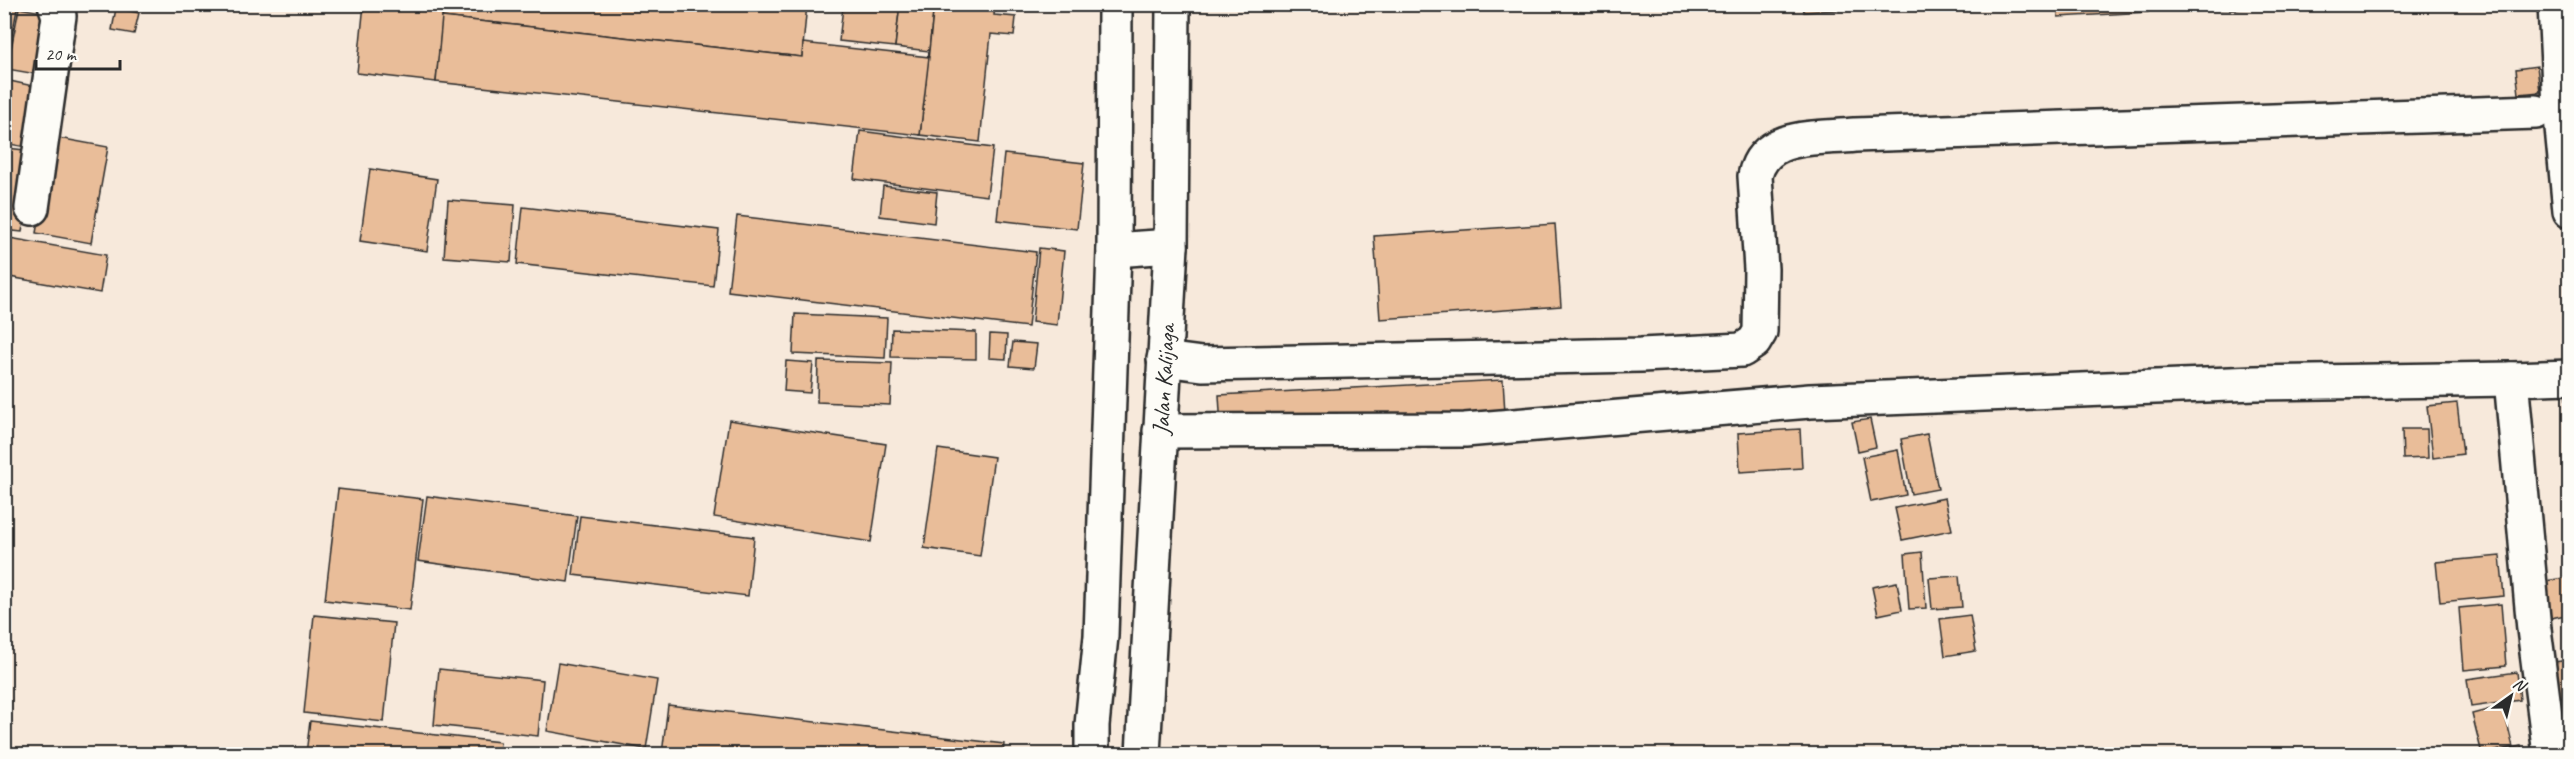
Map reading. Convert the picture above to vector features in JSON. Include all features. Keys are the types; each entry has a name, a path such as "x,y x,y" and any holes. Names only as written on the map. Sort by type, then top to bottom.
{"main road":[{"path":"32,208 59,16 56,4"},
{"path":"1092,754 1092,725 1101,636 1114,250 1115,4"},
{"name":"Jalan Kalijaga","path":"1143,754 1171,246 1173,4"},
{"path":"2555,4 2560,107 2570,211"},
{"path":"1164,359 1202,364 1641,355 1742,350 1754,342 1760,332 1761,269 1756,168 1770,148 1790,142 1855,135 2536,112"},
{"path":"1114,250 1171,246"},
{"path":"1160,431 1465,430 1810,401 2255,383 2570,377"},
{"path":"2511,379 2534,630 2550,754"}],"building":[{"path":"4,4 18,4 7,61 4,61"},
{"path":"123,4 141,4 140,9"},
{"path":"364,4 444,4 436,82 357,73"},
{"path":"444,4 807,4 802,57 442,17"},
{"path":"818,4 900,4 895,47 839,41 843,7"},
{"path":"900,4 934,4 929,51 895,47"},
{"path":"934,4 995,4 994,15 1016,17 1014,36 991,34 980,142 920,135"},
{"path":"1803,4 1851,4 1852,9 1804,12"},
{"path":"1917,4 2025,4 1917,9"},
{"path":"2057,4 2148,4 2148,12 2058,17"},
{"path":"2201,4 2289,4 2289,7 2202,10"},
{"path":"19,8 47,13 36,74 7,69"},
{"path":"116,8 139,13 134,34 112,30"},
{"path":"442,17 802,57 803,43 929,57 920,135 436,82"},
{"path":"2537,66 2540,92 2519,94 2516,69"},
{"path":"10,81 42,88 31,148 4,143 4,110"},
{"path":"860,131 993,148 987,196 854,179"},
{"path":"53,137 108,147 91,243 36,233"},
{"path":"7,148 33,151 22,232 4,230 4,170"},
{"path":"1004,154 1084,163 1077,229 997,220"},
{"path":"370,169 437,179 427,251 360,241"},
{"path":"883,186 937,192 934,223 880,216"},
{"path":"448,200 515,205 511,262 444,257"},
{"path":"523,207 719,230 713,286 517,264"},
{"path":"737,216 1036,252 1028,327 728,291"},
{"path":"1555,224 1561,306 1380,319 1374,236"},
{"path":"4,237 106,255 100,293 4,276"},
{"path":"1039,248 1064,251 1057,325 1032,322"},
{"path":"795,314 887,318 885,358 793,354"},
{"path":"892,329 976,332 976,359 891,357"},
{"path":"990,334 1007,335 1006,359 989,358"},
{"path":"1013,342 1037,344 1034,368 1010,366"},
{"path":"786,361 813,363 810,393 784,391"},
{"path":"818,361 892,363 890,405 817,402"},
{"path":"1503,380 1505,413 1221,428 1219,395"},
{"path":"2564,381 2570,381 2570,439"},
{"path":"2457,403 2463,454 2433,458 2427,406"},
{"path":"1870,419 1876,447 1858,451 1852,422"},
{"path":"729,420 886,444 871,542 714,517"},
{"path":"1800,429 1802,468 1740,472 1738,433"},
{"path":"2402,429 2427,429 2428,458 2403,459"},
{"path":"1927,434 1938,489 1911,494 1901,439"},
{"path":"938,449 994,457 980,556 924,548"},
{"path":"1898,450 1906,495 1871,502 1862,457"},
{"path":"338,489 423,499 410,610 325,600"},
{"path":"427,496 577,516 568,582 418,561"},
{"path":"1945,498 1952,530 1902,540 1895,508"},
{"path":"580,516 754,537 748,596 573,575"},
{"path":"1922,552 1926,608 1909,609 1905,554"},
{"path":"2500,556 2504,596 2440,602 2436,562"},
{"path":"1959,576 1962,607 1932,609 1929,578"},
{"path":"2570,577 2570,614 2551,618 2545,581"},
{"path":"1897,582 1902,610 1878,615 1872,587"},
{"path":"2501,604 2506,666 2464,670 2459,608"},
{"path":"314,615 394,623 384,722 304,713"},
{"path":"1970,615 1976,651 1945,656 1940,619"},
{"path":"2570,660 2570,697 2559,698 2554,662"},
{"path":"558,663 657,680 646,749 547,731"},
{"path":"439,669 543,680 538,736 434,725"},
{"path":"2517,672 2520,700 2471,707 2467,679"},
{"path":"2570,699 2570,731 2565,700"},
{"path":"668,705 1004,744 1003,754 662,754"},
{"path":"2503,706 2513,747 2482,754 2472,714"},
{"path":"310,721 500,742 499,754 306,754"},
{"path":"2521,746 2523,754 2486,754"},
{"path":"585,747 626,751 626,754 585,754"}]}
